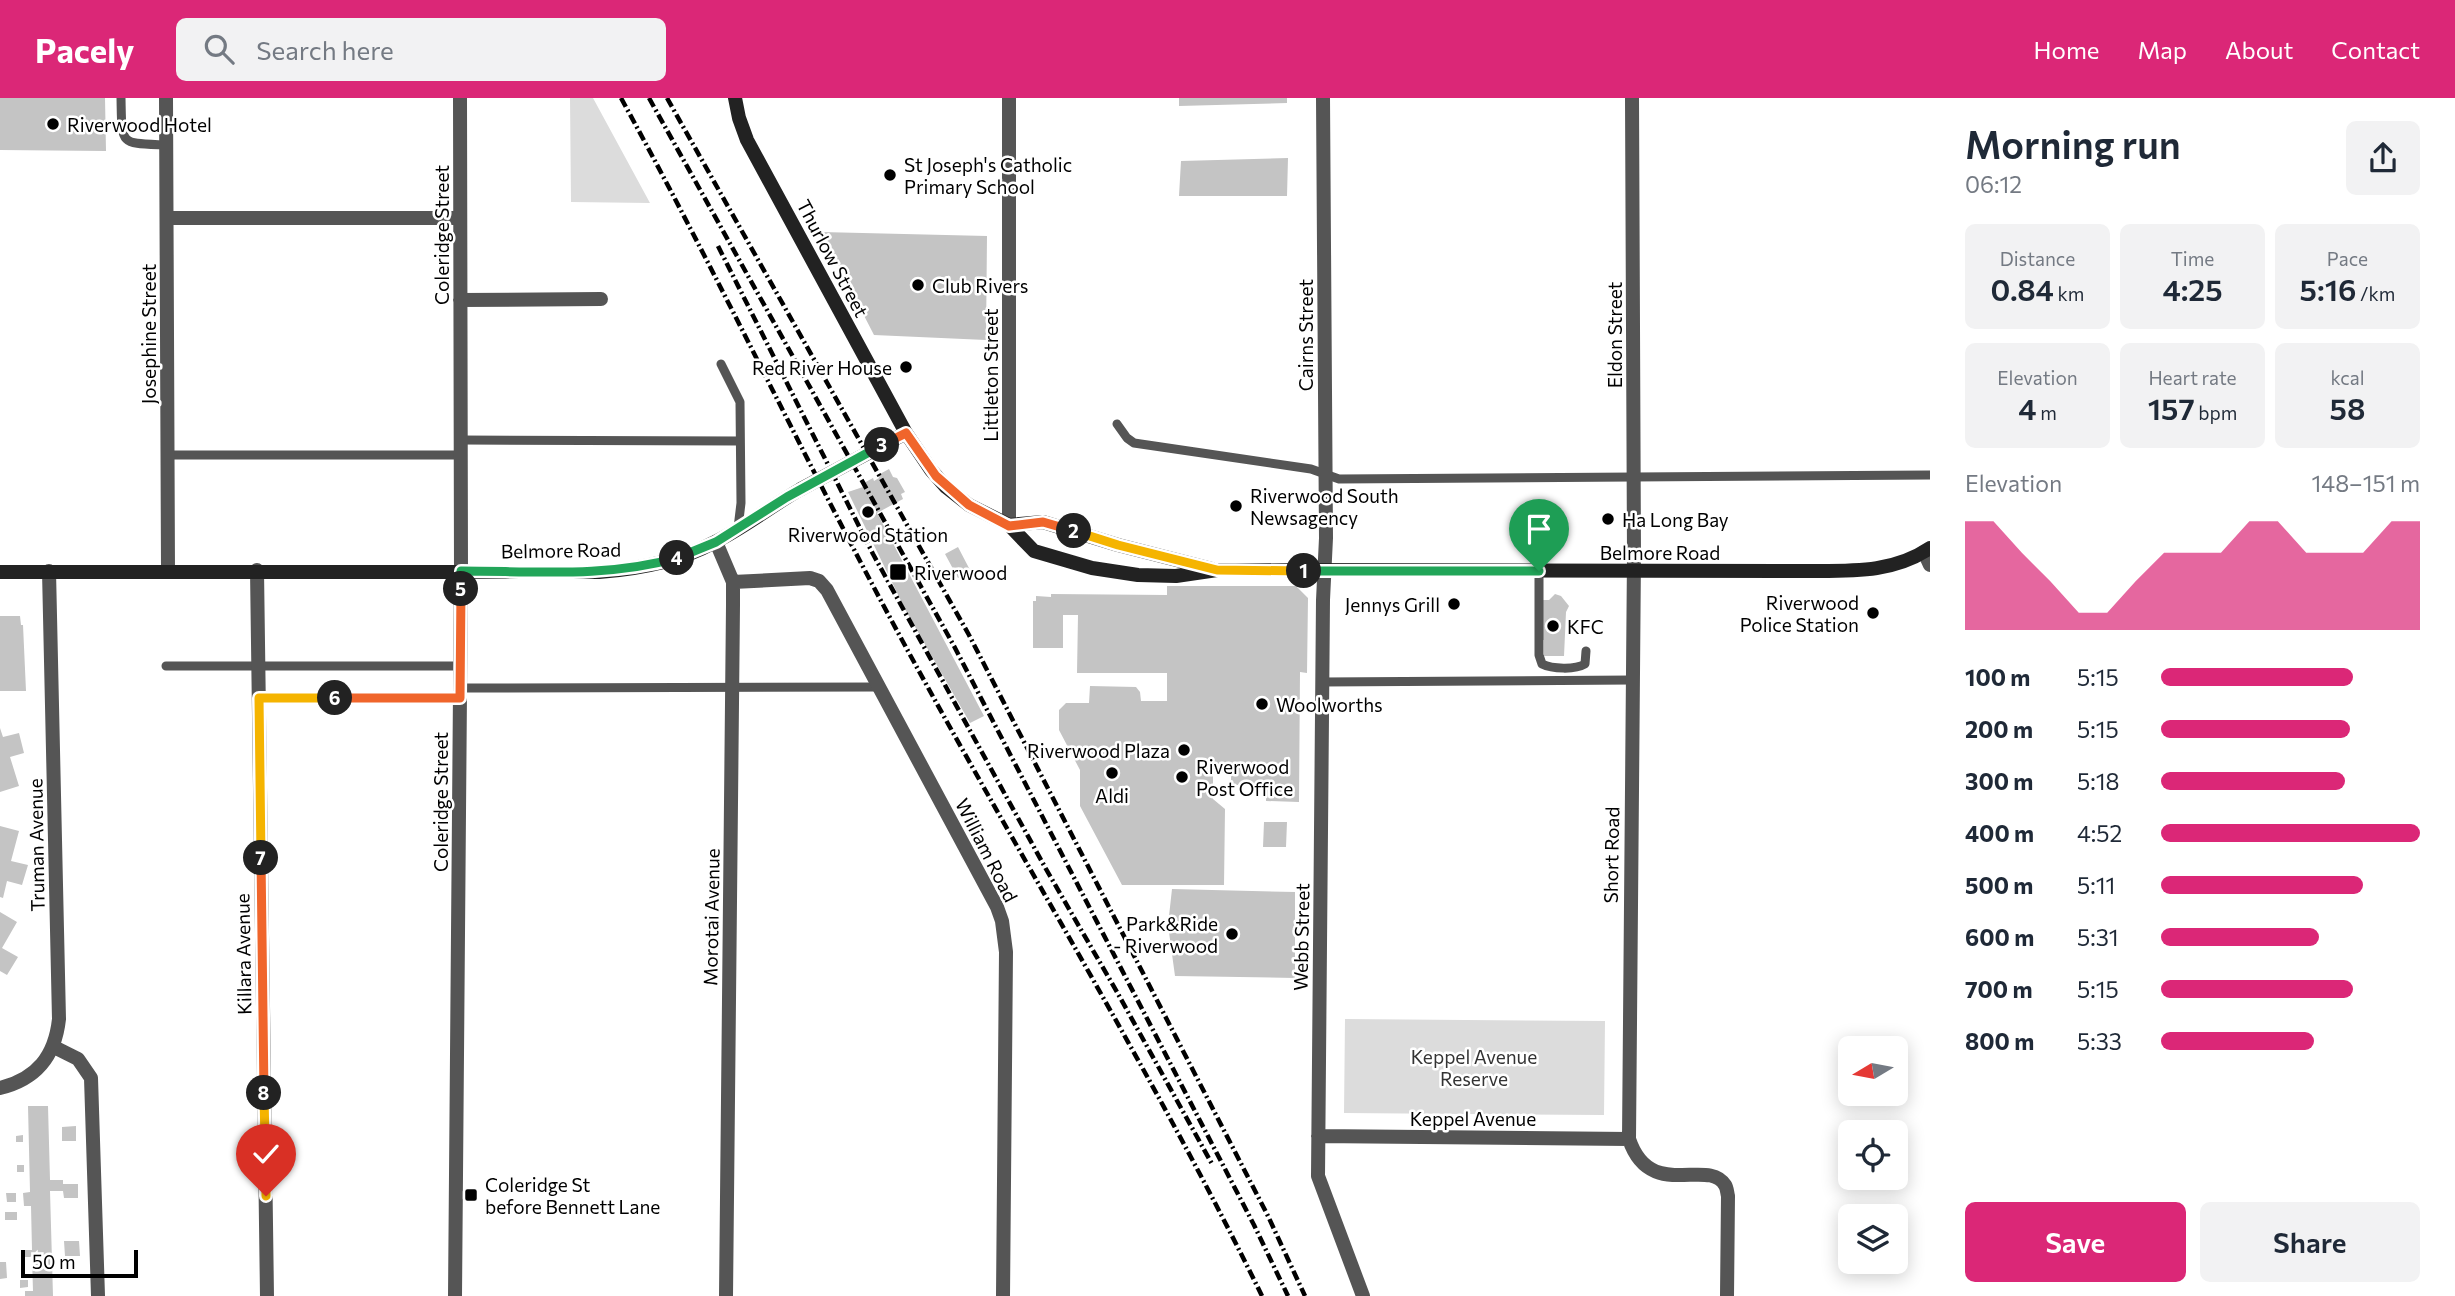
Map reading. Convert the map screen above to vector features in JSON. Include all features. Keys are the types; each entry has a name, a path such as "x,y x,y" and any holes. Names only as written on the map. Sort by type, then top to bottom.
{"main road":[{"name":"Thurlow Street","path":"735,98 738,118 747,140 906,433"},
{"name":"Belmore Road","path":"0,572 622,570 677,558 716,542 801,489 906,433 931,470 951,491 969,505 1009,526 1034,551 1092,568 1138,575 1177,576 1217,570 1862,570 1890,567 1928,555"},
{"name":"Belmore Road","path":"1009,526 1043,522 1118,545 1217,570"}],"street":[{"name":"Josephine Street","path":"166,98 168,570"},
{"name":"Coleridge Street","path":"455,1296 461,666 460,98"},
{"name":"Littleton Street","path":"1009,98 1009,526"},
{"name":"Cairns Street","path":"1323,98 1324,571"},
{"name":"Eldon Street","path":"1632,98 1633,571"},
{"path":"167,218 459,218"},
{"path":"460,300 601,299"},
{"name":"Morotai Avenue","path":"716,542 733,582 726,1296"},
{"name":"Killara Avenue","path":"257,570 267,1296"},
{"name":"Truman Avenue","path":"49,571 59,1018 54,1047"},
{"name":"Webb Street","path":"1324,571 1318,1176 1363,1296"},
{"name":"Short Road","path":"1629,1139 1633,571"},
{"name":"William Road","path":"733,582 810,578 819,581 827,590 997,907 1006,952 1003,1296"},
{"path":"0,1088 13,1085 33,1072 54,1047 85,1065 91,1078 98,1296"},
{"name":"Keppel Avenue","path":"1318,1136 1629,1139"},
{"path":"1629,1139 1640,1162 1650,1170 1666,1175 1716,1177 1725,1185 1728,1195 1727,1296"}],"lane":[{"path":"121,98 121,131 125,138 132,144 166,145"},
{"path":"721,364 740,402 741,503 738,528"},
{"path":"1116,424 1127,438 1135,443 1311,469 1339,479 1930,475"},
{"path":"167,455 740,441"},
{"path":"1539,571 1539,655 1542,664 1548,667 1579,668 1585,664 1586,651"},
{"path":"166,666 461,666"},
{"path":"1323,682 1632,680"},
{"path":"259,698 878,687"}],"green space":[{"path":"570,98 593,98 650,203 571,202"},
{"name":"Keppel Avenue Reserve","path":"1345,1019 1605,1021 1604,1115 1344,1113"}],"building":[{"name":"Riverwood Hotel","path":"0,98 105,98 106,151 0,150"},
{"path":"1179,98 1287,98 1287,103 1179,106"},
{"path":"1288,158 1287,196 1179,196 1181,161"},
{"name":"Club Rivers","path":"821,232 987,236 986,340 874,335"},
{"path":"889,469 905,492 901,494 903,499 877,513 984,716 970,723 906,611 848,492 863,487 862,484 873,478 874,481 879,478 878,475"},
{"path":"958,547 970,570 958,578 945,554"},
{"name":"Riverwood Plaza","path":"1167,586 1296,586 1308,598 1307,673 1300,672 1299,802 1266,801 1266,785 1235,785 1231,782 1231,773 1213,773 1213,799 1225,809 1224,885 1122,885 1080,806 1080,770 1059,730 1059,710 1066,703 1089,703 1090,686 1136,687 1141,701 1167,701 1167,673 1077,673 1078,615 1063,615 1063,648 1033,648 1033,601 1036,601 1036,596 1167,595"},
{"path":"1555,594 1561,596 1569,606 1566,612 1564,656 1544,656 1544,640 1541,640 1541,600 1549,600"},
{"path":"0,616 20,616 23,625 26,691 0,691"},
{"path":"0,728 3,737 19,733 24,753 10,757 19,786 0,792"},
{"path":"1264,822 1287,822 1286,847 1263,847"},
{"path":"0,826 19,831 11,861 28,865 22,885 7,881 3,898 0,897"},
{"name":"Park&Ride - Riverwood","path":"1172,889 1295,892 1295,978 1175,976 1168,925"},
{"path":"0,912 17,922 2,948 18,957 7,975 0,971"},
{"path":"28,1106 48,1106 50,1180 63,1180 63,1184 78,1184 78,1198 64,1198 63,1191 50,1191 53,1296 25,1296 25,1291 33,1291 32,1257 25,1257 25,1250 32,1250 31,1206 24,1206 23,1193 30,1192"},
{"path":"76,1126 76,1141 62,1141 62,1127"},
{"path":"23,1135 23,1142 16,1142 16,1136"},
{"path":"17,1165 24,1165 24,1172 17,1172"},
{"path":"6,1193 16,1193 16,1202 7,1202"},
{"path":"5,1212 17,1212 17,1220 5,1220"},
{"path":"64,1241 79,1241 80,1256 65,1256"},
{"path":"0,1262 6,1262 7,1278 0,1279"},
{"path":"20,1280 28,1280 28,1287 20,1288"}],"railway":[{"path":"621,98 876,592 1136,1056 1262,1296"},
{"path":"649,98 954,646 1254,1225 1288,1296"},
{"path":"667,98 969,635 1268,1216 1305,1296"},
{"path":"718,246 873,554 1212,1164"}],"place":[{"name":"Riverwood Hotel","path":"53,124"},
{"name":"St Joseph's Catholic Primary School","path":"890,175"},
{"name":"Club Rivers","path":"918,285"},
{"name":"Red River House","path":"906,367"},
{"name":"Riverwood South Newsagency","path":"1236,506"},
{"name":"Riverwood Station","path":"868,512"},
{"name":"Ha Long Bay","path":"1608,519"},
{"name":"Riverwood","path":"898,572"},
{"name":"Jennys Grill","path":"1454,604"},
{"name":"Riverwood Police Station","path":"1873,613"},
{"name":"KFC","path":"1553,626"},
{"name":"Woolworths","path":"1262,704"},
{"name":"Riverwood Plaza","path":"1184,750"},
{"name":"Aldi","path":"1112,773"},
{"name":"Riverwood Post Office","path":"1182,777"},
{"name":"Park&Ride - Riverwood","path":"1232,934"},
{"name":"Coleridge St before Bennett Lane","path":"471,1195"}],"route":[{"path":"266,1196 259,698 460,698 461,571 599,572 643,567 690,554 716,542 787,497 906,433 946,487 969,505 1009,526 1043,522 1118,545 1217,570 1539,571"}]}
